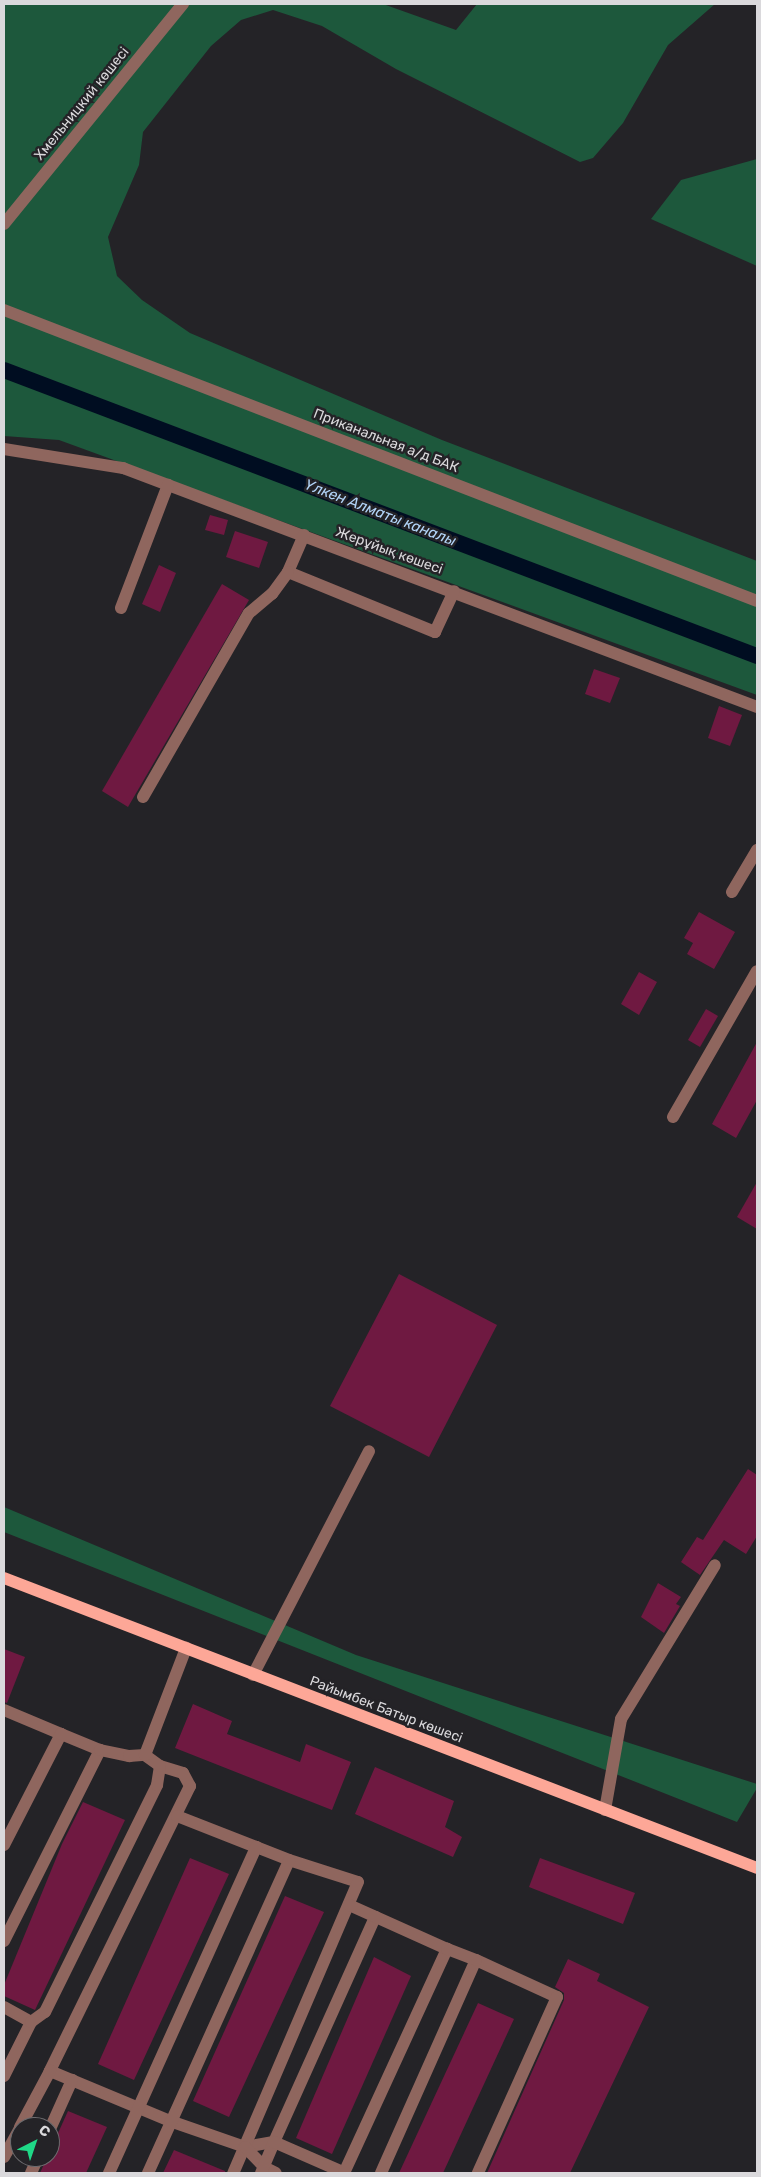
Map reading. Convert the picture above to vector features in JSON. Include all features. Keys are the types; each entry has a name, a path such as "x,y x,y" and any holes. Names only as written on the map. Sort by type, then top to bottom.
{"main road":[{"name":"Райымбек Батыр көшесі","path":"4,1578 757,1868"}],"street":[{"name":"Хмельницкий көшесі","path":"4,224 183,4"},
{"name":"Приканальная а/д БАК","path":"4,310 757,601"},
{"name":"Жерұйық көшесі","path":"4,449 123,468 454,591 757,707"},
{"path":"121,608 168,485"},
{"path":"143,797 249,612 272,594 288,572 304,536"},
{"path":"288,572 435,632 454,591"},
{"path":"732,892 757,850"},
{"path":"673,1117 757,971"},
{"path":"253,1675 369,1452"},
{"path":"605,1810 621,1719 715,1565"},
{"path":"144,1755 186,1648"},
{"path":"4,1710 100,1750 129,1756 144,1755 160,1766 183,1773 190,1786 177,1816 25,2117"},
{"path":"4,1845 61,1734"},
{"path":"4,1941 100,1750"},
{"path":"4,2076 31,2022 45,2012 157,1785 160,1766"},
{"path":"177,1816 289,1860 358,1882 233,2173"},
{"path":"109,2173 256,1847"},
{"path":"148,2173 289,1860"},
{"path":"349,1905 557,1997 478,2173"},
{"path":"262,2170 375,1917"},
{"path":"50,2071 170,2121 245,2147 274,2142 345,2173 447,1949"},
{"path":"381,2173 476,1960"},
{"path":"4,2007 31,2022"},
{"path":"55,2117 72,2080"},
{"path":"4,2157 10,2146"},
{"path":"245,2147 262,2170 276,2173"}],"green space":[{"path":"4,4 383,4 456,30 477,4 715,4 668,45 623,123 593,158 580,162 396,69 322,26 273,10 241,20 211,46 143,132 139,165 108,237 117,276 142,300 190,333 442,440 757,561 757,695 59,440 4,436"},
{"path":"757,159 757,266 651,219 681,180"},
{"path":"4,1507 356,1655 757,1784 757,1788 737,1822 4,1532"}],"building":[{"path":"210,515 228,520 224,535 205,530"},
{"path":"235,531 268,542 259,568 226,557"},
{"path":"159,565 176,573 160,612 142,604"},
{"path":"222,584 249,600 128,807 102,791"},
{"path":"594,669 620,678 610,703 585,694"},
{"path":"719,706 742,715 730,746 708,738"},
{"path":"699,912 735,932 714,969 687,954 693,943 684,938"},
{"path":"639,972 657,982 639,1015 621,1004"},
{"path":"706,1009 718,1016 700,1047 688,1040"},
{"path":"757,1042 757,1100 736,1138 712,1124"},
{"path":"757,1182 757,1229 737,1217"},
{"path":"399,1274 497,1325 429,1457 330,1406"},
{"path":"748,1469 757,1475 757,1536 746,1554 724,1540 700,1575 681,1562 697,1537 703,1540"},
{"path":"658,1583 681,1597 676,1604 680,1606 664,1633 641,1617"},
{"path":"4,1649 25,1657 7,1703 4,1702"},
{"path":"193,1704 232,1721 227,1734 300,1762 306,1744 351,1762 332,1810 175,1748"},
{"path":"375,1767 454,1801 445,1827 462,1837 453,1857 355,1814"},
{"path":"83,1802 125,1820 35,2010 4,1996 4,1985 62,1844"},
{"path":"190,1858 229,1874 134,2080 98,2064"},
{"path":"540,1858 635,1893 623,1924 529,1887"},
{"path":"285,1896 324,1912 229,2117 193,2101"},
{"path":"374,1957 411,1976 332,2154 296,2138"},
{"path":"568,1959 600,1974 597,1981 649,2007 570,2173 487,2173 564,2000 564,1993 555,1987"},
{"path":"478,2003 514,2019 443,2173 399,2173"},
{"path":"68,2111 107,2127 86,2173 40,2173 43,2167 60,2167 60,2129"},
{"path":"174,2150 225,2171 225,2173 163,2173"}],"waterway":[{"name":"Үлкен Алматы каналы","path":"4,370 757,656"}]}
